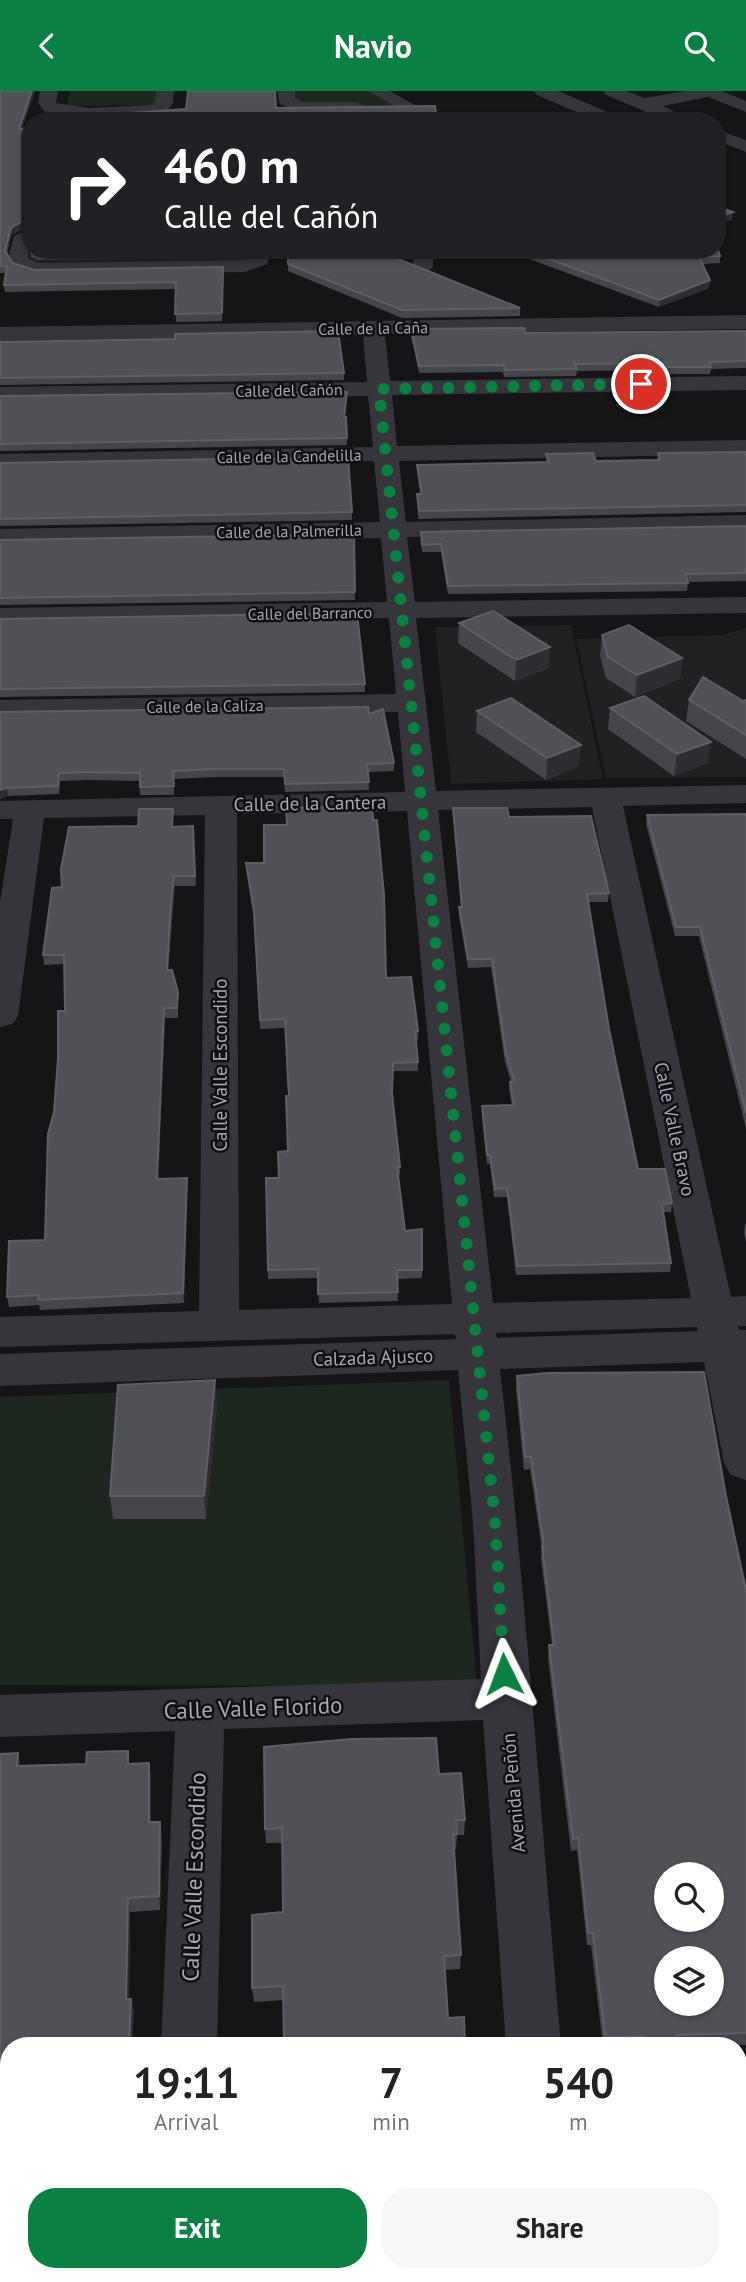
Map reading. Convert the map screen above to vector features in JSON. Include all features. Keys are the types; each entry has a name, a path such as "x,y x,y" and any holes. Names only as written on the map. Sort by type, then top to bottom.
{"street":[{"path":"50,91 47,103 50,107 86,112 155,110 165,102 165,91"},
{"path":"286,91 286,100 298,107 408,107"},
{"path":"377,91 417,112"},
{"path":"543,91 592,112"},
{"path":"612,91 662,112"},
{"path":"640,103 684,91"},
{"path":"640,103 708,91 746,106"},
{"path":"726,140 746,147"},
{"path":"21,240 18,259 22,264 34,269 245,266 260,259"},
{"name":"Calle de la Caña","path":"0,334 746,322"},
{"name":"Avenida Peñón","path":"373,328 495,1522 506,1699 533,2037"},
{"name":"Calle del Cañón","path":"0,394 746,383"},
{"name":"Calle de la Candelilla","path":"0,461 746,447"},
{"name":"Calle de la Palmerilla","path":"0,537 746,523"},
{"name":"Calle del Barranco","path":"0,617 746,605"},
{"name":"Calle de la Caliza","path":"0,709 411,703"},
{"name":"Calle de la Cantera","path":"15,809 746,794"},
{"name":"Calle Valle Bravo","path":"605,796 732,1328 746,1463"},
{"name":"Calle Valle Escondido","path":"219,1325 220,805"},
{"path":"0,1016 15,809"},
{"name":"Calzada Ajusco","path":"0,1332 219,1325 475,1336"},
{"name":"Calzada Ajusco","path":"0,1370 475,1336 732,1328"},
{"name":"Calle Valle Florido","path":"0,1716 506,1699"},
{"name":"Calle Valle Escondido","path":"189,2037 200,1709"}],"shaded area":[{"path":"70,91 157,91 154,105 67,106"},
{"path":"290,91 375,91 403,106 302,107 292,103"},
{"path":"30,259 255,259 253,263 37,267"},
{"path":"571,625 603,779 451,784 435,627"},
{"path":"746,628 746,777 606,778 576,639 723,635"},
{"path":"449,1380 477,1686 0,1685 0,1397"}],"building":[{"path":"0,91 32,91 25,112 21,112 19,129 21,222 11,228 5,251 13,263 34,270 223,267 222,313 175,314 176,282 4,285 7,266 0,266"},
{"path":"188,91 275,91 276,108 435,106 436,112 144,112 186,109"},
{"path":"288,259 398,259 520,308 402,310 288,264"},
{"path":"549,259 700,259 710,280 659,300"},
{"path":"524,328 525,333 746,331 746,361 709,362 711,367 668,367 666,363 575,364 577,369 505,370 504,365 419,366 411,329"},
{"path":"338,331 344,373 0,378 0,342 175,339 175,334"},
{"path":"347,392 344,417 347,438 0,444 0,396"},
{"path":"746,452 746,505 419,511 417,494 422,494 417,465 549,462 546,454 593,453 596,461 660,460 658,453"},
{"path":"348,457 352,512 0,519 0,463"},
{"path":"746,526 746,573 685,574 688,583 448,586 441,544 422,545 421,532"},
{"path":"354,534 355,592 0,598 0,540"},
{"path":"493,611 550,647 516,660 459,623"},
{"path":"357,613 365,684 0,689 0,619"},
{"path":"629,625 682,658 637,675 608,657 602,635"},
{"path":"703,677 743,701 746,700 746,735 689,700"},
{"path":"644,696 711,742 677,754 610,708"},
{"path":"511,698 581,745 547,758 477,711"},
{"path":"368,707 369,714 383,709 394,763 367,764 369,782 285,784 284,769 214,769 173,771 174,786 140,787 140,773 88,772 59,773 58,786 0,790 0,712"},
{"path":"372,806 373,820 377,820 384,895 386,978 411,977 418,1031 415,1031 418,1062 393,1063 392,1093 405,1231 422,1229 422,1270 397,1270 398,1292 318,1294 318,1269 268,1270 266,1178 279,1178 278,1152 288,1151 286,1096 289,1096 285,1019 260,1020 254,912 246,863 264,863 264,825 287,825 286,808"},
{"path":"453,808 507,808 509,817 591,816 609,893 587,894 609,1029 638,1169 665,1169 672,1203 662,1204 671,1263 517,1266 507,1188 495,1189 490,1155 487,1155 482,1106 514,1105 510,1082 514,1081 506,1054 492,959 468,959 459,907 462,907"},
{"path":"139,809 173,809 172,827 193,826 195,876 174,876 171,904 167,970 172,970 178,992 177,1008 164,1008 157,1179 187,1178 183,1293 38,1300 39,1295 7,1297 9,1241 45,1240 48,1134 54,1112 58,1011 65,1011 64,955 43,955 52,888 62,887 61,869 69,827 138,826"},
{"path":"746,814 746,1113 700,927 676,927 647,815"},
{"path":"704,1372 746,1590 746,2033 605,2037 593,1933 588,1933 578,1838 573,1839 549,1645 554,1645 544,1546 531,1457 525,1457 517,1376 547,1373"},
{"path":"215,1380 204,1496 110,1496 118,1385"},
{"path":"436,1738 439,1774 461,1773 465,1820 456,1820 457,1834 453,1834 461,1955 444,1956 448,2018 464,2017 465,2037 284,2037 283,1986 252,1988 252,1915 283,1912 282,1828 265,1829 264,1747 351,1739"},
{"path":"128,1751 128,1764 149,1763 149,1822 160,1822 159,1896 128,1898 126,1999 131,1999 129,2037 0,2037 0,1754 18,1753 17,1766 86,1764 87,1752"}],"route":[{"path":"504,1674 495,1522 379,389 641,384"}]}
